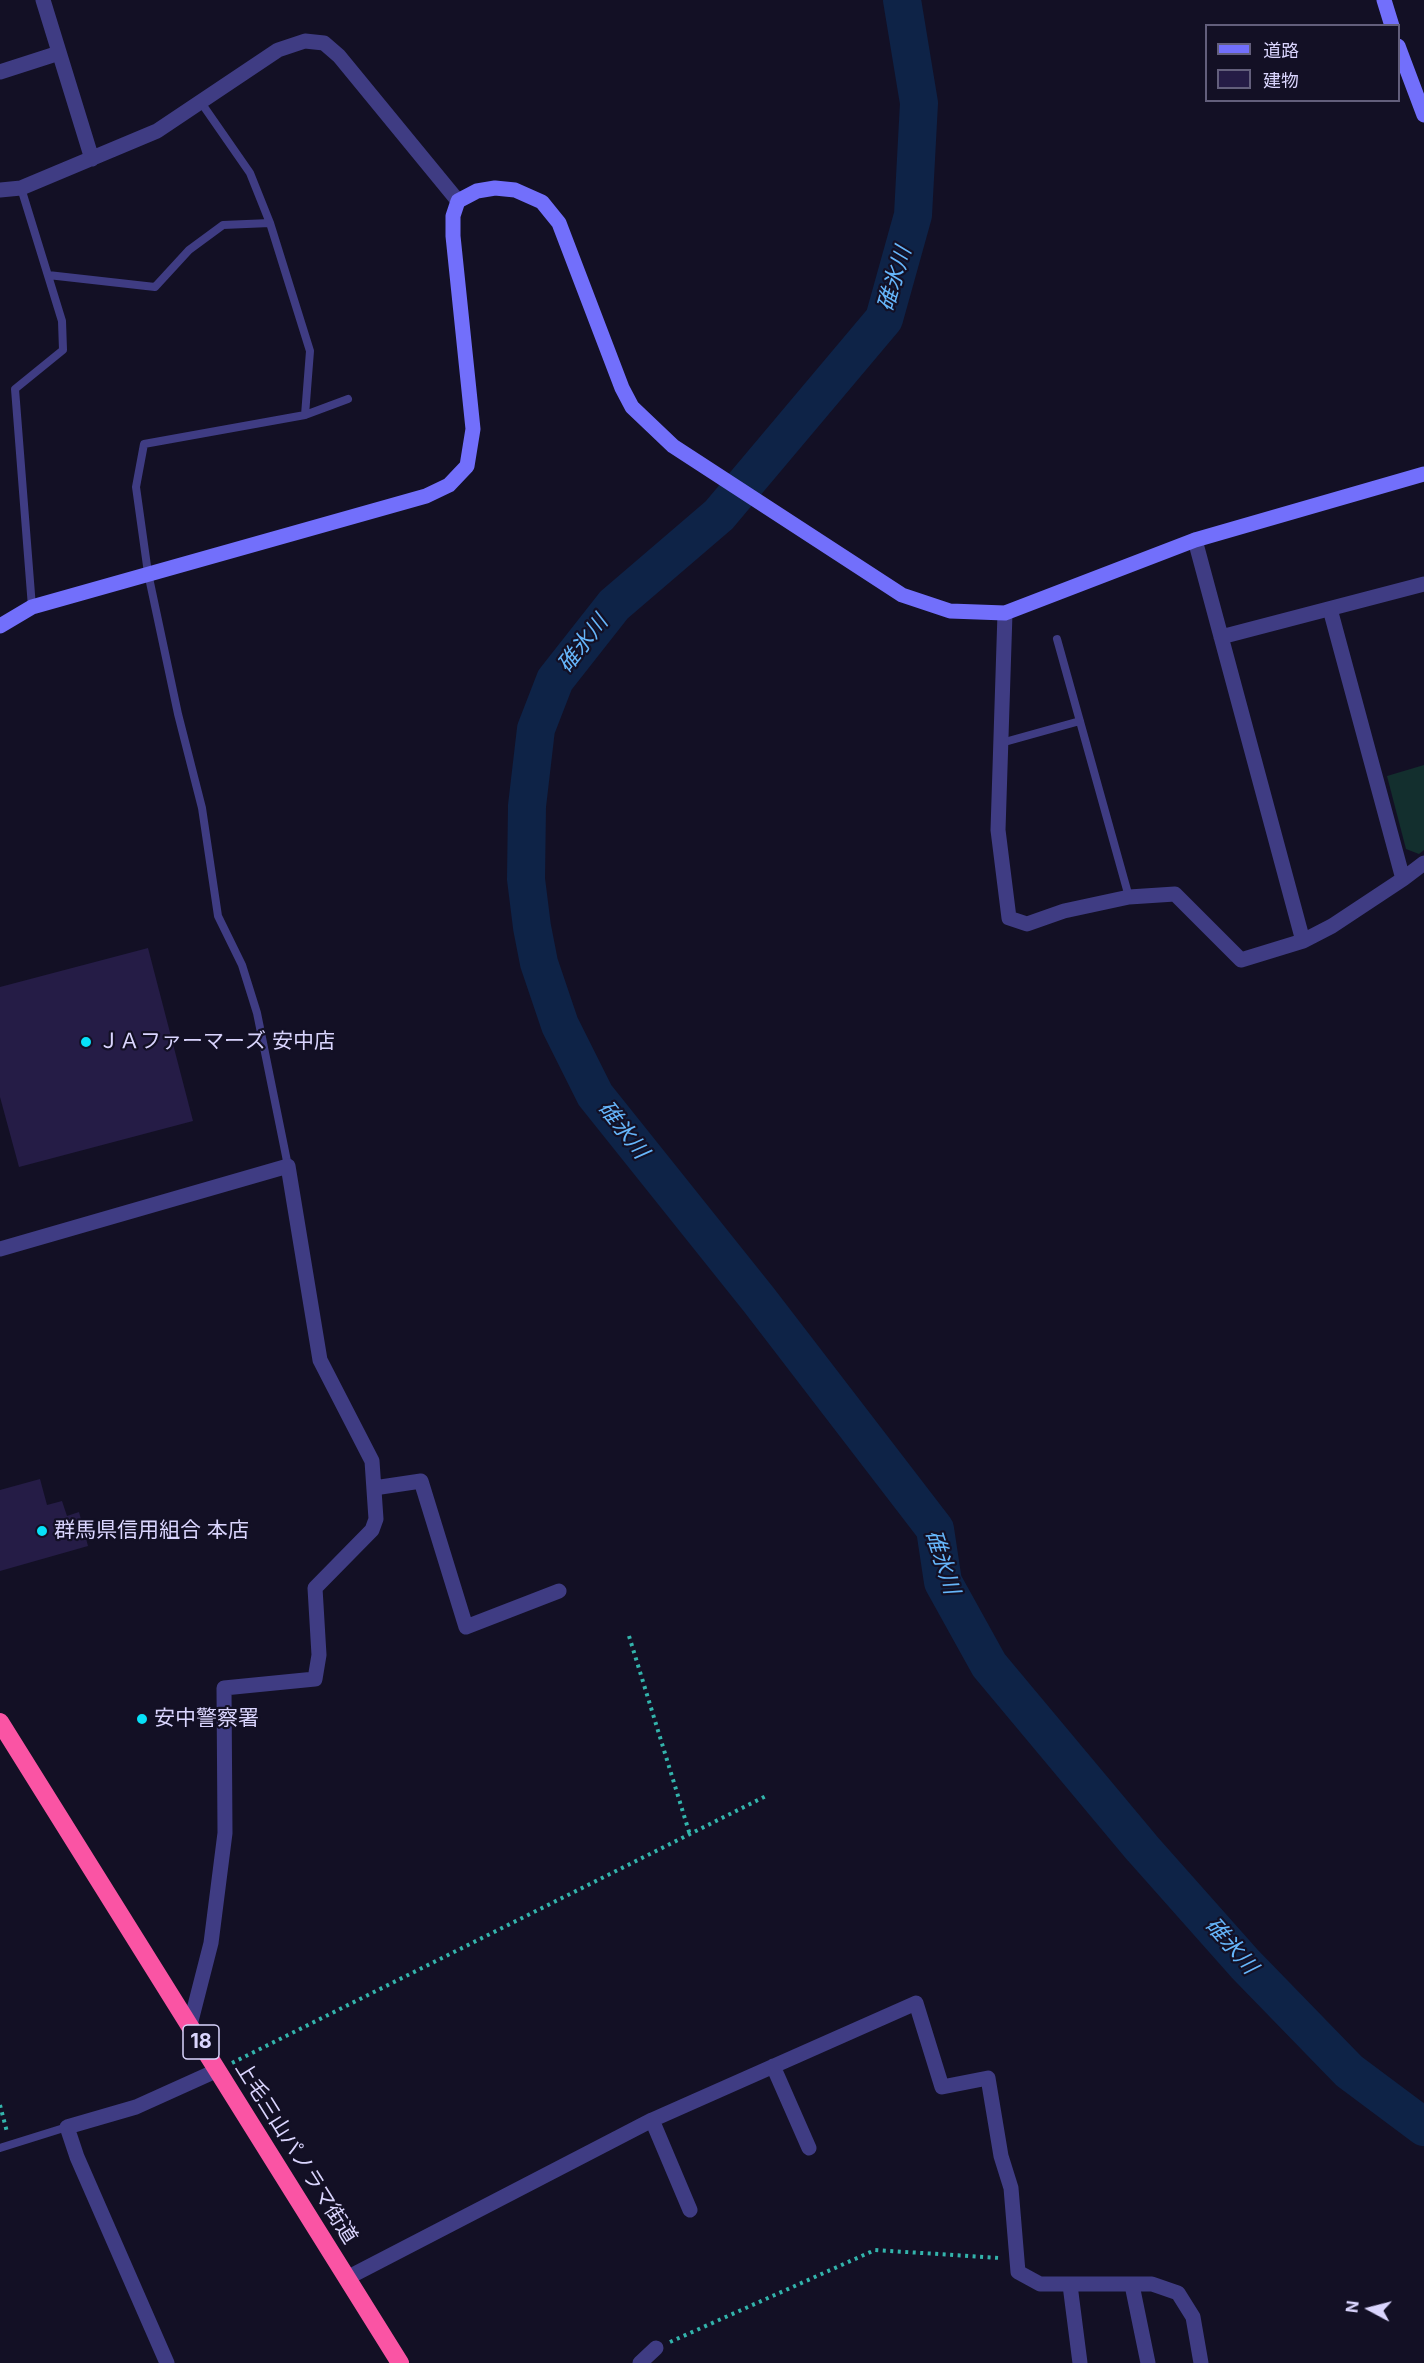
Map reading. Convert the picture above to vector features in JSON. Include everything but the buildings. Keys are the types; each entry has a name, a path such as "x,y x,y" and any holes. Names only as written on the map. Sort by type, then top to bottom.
{"highway":[{"name":"上毛三山パノラマ街道","path":"0,1722 6,1744 190,2025 400,2363"}],"street":[{"path":"43,0 92,159"},
{"path":"1384,0 1391,24"},
{"path":"0,190 21,188 157,131 278,50 305,41 324,43 339,56 458,201"},
{"path":"1400,51 1424,115"},
{"path":"0,72 59,53"},
{"path":"0,626 32,607 426,496 448,485 467,466 473,429 453,236 453,216 458,201 477,191 495,188 516,190 542,202 559,223 622,388 632,407 673,447 902,595 950,611 1005,613 1195,540 1424,474"},
{"path":"1195,540 1303,941"},
{"path":"1221,637 1424,584"},
{"path":"1330,609 1403,879"},
{"path":"1005,613 998,830 1009,918 1027,924 1064,911 1129,897 1175,894 1241,960 1303,941 1332,926 1424,863"},
{"path":"0,1249 288,1166 320,1360 372,1461 376,1519 372,1530 315,1588 318,1655 315,1679 224,1688 225,1833 212,1943 190,2025"},
{"path":"374,1488 421,1480 466,1628 559,1591"},
{"path":"347,2278 652,2120 916,2003 942,2087 988,2078 1001,2156 1011,2188 1018,2272 1040,2284 1152,2284 1178,2293 1193,2317 1201,2363"},
{"path":"773,2066 809,2148"},
{"path":"167,2363 77,2157 67,2127 136,2107 218,2070"},
{"path":"652,2120 690,2210"},
{"path":"1132,2284 1148,2363"},
{"path":"1070,2285 1080,2363"},
{"path":"640,2363 656,2348"}],"lane":[{"path":"200,101 250,173 270,223 309,351 306,415"},
{"path":"21,188 62,321 63,350 15,389 32,607"},
{"path":"48,275 154,287 189,250 223,225 270,223"},
{"path":"288,1166 257,1013 242,966 218,916 202,808 178,714 148,573 136,487 144,444 306,415 348,399"},
{"path":"1057,639 1129,897"},
{"path":"1001,743 1080,722"},
{"path":"0,2148 67,2127"}],"path":[{"path":"629,1635 690,1835"},
{"path":"218,2070 766,1796"},
{"path":"0,2105 10,2145"},
{"path":"656,2348 875,2250 1016,2258"}],"green space":[{"path":"1424,765 1424,850 1419,854 1406,849 1387,776"}],"water":[{"path":"887,0 915,0 913,104"}],"waterway":[{"name":"碓氷川","path":"902,0 919,103 913,215 884,319 719,515 614,605 555,680 536,729 527,806 526,879 539,963 560,1025 595,1095 759,1300 935,1529 943,1582 989,1665 1142,1848 1245,1964 1349,2071 1424,2127"}],"place":[{"name":"ＪＡファーマーズ 安中店","path":"86,1042"},
{"name":"群馬県信用組合 本店","path":"42,1531"},
{"name":"安中警察署","path":"142,1719"}]}
